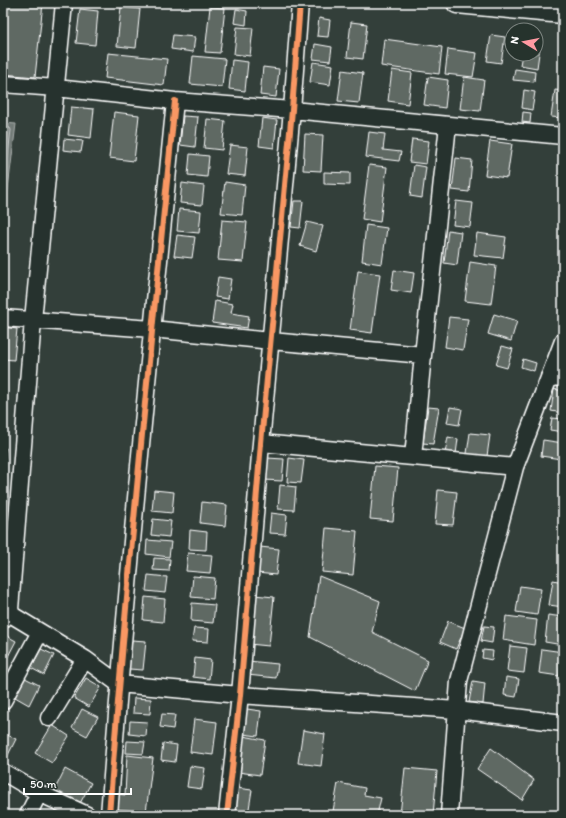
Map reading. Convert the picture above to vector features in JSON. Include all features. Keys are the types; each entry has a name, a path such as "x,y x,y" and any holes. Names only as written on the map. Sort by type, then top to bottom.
{"street":[{"path":"64,3 5,611 85,659 119,684 240,695 457,710 563,722"},
{"path":"227,815 240,695 261,443 292,110 300,3"},
{"path":"457,3 563,13"},
{"path":"3,84 563,136"},
{"path":"109,815 119,684 175,101"},
{"path":"413,457 448,125"},
{"path":"3,318 152,329 423,355"},
{"path":"450,815 459,681 515,467 556,378 563,341"},
{"path":"261,443 515,467"},
{"path":"3,700 40,632"},
{"path":"49,718 85,659"},
{"path":"3,772 39,793 86,815"},
{"path":"28,815 39,793"}],"water":[{"path":"3,123 16,124 3,229"}],"building":[{"path":"3,3 43,3 35,77 3,74"},
{"path":"121,7 140,9 136,48 117,46"},
{"path":"210,7 225,8 220,53 205,52"},
{"path":"80,9 98,11 95,45 76,43"},
{"path":"236,9 247,11 246,25 234,23"},
{"path":"319,18 330,20 328,37 317,36"},
{"path":"351,22 367,24 363,59 347,57"},
{"path":"237,27 253,28 250,56 234,54"},
{"path":"173,35 195,37 193,52 171,49"},
{"path":"491,35 504,37 501,63 487,61"},
{"path":"384,39 442,47 439,74 381,66"},
{"path":"315,44 332,47 330,61 313,59"},
{"path":"448,49 477,53 473,77 445,74"},
{"path":"108,53 167,59 164,85 105,78"},
{"path":"193,56 225,59 222,87 190,84"},
{"path":"232,60 248,62 245,91 229,89"},
{"path":"313,62 333,65 330,85 310,82"},
{"path":"521,62 538,62 537,68 520,65"},
{"path":"263,67 279,69 276,97 260,95"},
{"path":"515,69 535,72 534,82 513,80"},
{"path":"342,70 363,73 359,103 338,101"},
{"path":"392,70 412,73 408,104 388,101"},
{"path":"428,77 448,80 445,108 424,105"},
{"path":"464,77 484,80 480,111 460,109"},
{"path":"524,90 535,92 532,110 522,108"},
{"path":"555,90 563,91 562,118 551,117"},
{"path":"71,107 94,109 91,138 68,135"},
{"path":"114,112 139,115 134,161 109,158"},
{"path":"523,112 531,113 530,123 522,122"},
{"path":"183,116 198,117 195,147 180,145"},
{"path":"262,118 277,120 274,148 259,146"},
{"path":"207,119 225,121 222,150 204,148"},
{"path":"369,132 385,134 383,150 401,152 399,161 366,157"},
{"path":"305,134 323,135 321,171 303,170"},
{"path":"64,139 83,141 81,152 63,150"},
{"path":"412,139 429,141 426,164 409,162"},
{"path":"490,141 512,144 507,178 485,175"},
{"path":"230,145 248,147 245,176 226,174"},
{"path":"190,154 209,156 207,177 188,175"},
{"path":"456,158 472,160 469,192 452,190"},
{"path":"369,165 387,167 380,222 362,219"},
{"path":"414,165 426,167 422,198 410,196"},
{"path":"324,172 350,173 350,185 324,184"},
{"path":"225,182 245,185 242,215 221,213"},
{"path":"182,183 204,186 202,205 180,203"},
{"path":"294,201 303,201 300,228 291,227"},
{"path":"456,201 473,203 470,227 453,225"},
{"path":"179,209 201,211 199,233 177,231"},
{"path":"222,220 247,222 243,262 218,260"},
{"path":"307,222 323,226 316,251 300,246"},
{"path":"366,225 387,228 382,264 362,261"},
{"path":"448,230 461,232 457,265 444,263"},
{"path":"477,233 506,237 503,258 474,255"},
{"path":"177,235 195,237 192,258 174,256"},
{"path":"470,262 496,266 491,304 465,301"},
{"path":"394,270 414,273 411,293 391,290"},
{"path":"358,271 380,274 372,333 350,330"},
{"path":"218,277 231,279 228,299 215,297"},
{"path":"215,301 233,304 231,313 249,316 247,328 212,323"},
{"path":"494,314 517,321 511,341 488,334"},
{"path":"449,317 468,319 463,350 445,347"},
{"path":"3,327 17,329 14,360 3,359"},
{"path":"502,346 513,349 507,368 496,365"},
{"path":"523,359 536,363 534,371 521,367"},
{"path":"554,389 563,391 563,413 551,411"},
{"path":"428,407 439,408 433,444 423,443"},
{"path":"450,407 462,409 459,425 447,423"},
{"path":"552,418 563,419 563,432 550,430"},
{"path":"470,433 490,435 486,463 466,460"},
{"path":"448,437 458,439 456,454 445,453"},
{"path":"543,440 563,443 561,459 541,456"},
{"path":"3,448 6,448 3,475"},
{"path":"267,458 284,459 282,481 264,480"},
{"path":"289,458 304,460 301,483 287,482"},
{"path":"375,466 398,468 393,521 370,519"},
{"path":"280,485 296,487 294,510 278,509"},
{"path":"154,490 174,492 172,513 152,511"},
{"path":"438,490 457,492 453,525 435,524"},
{"path":"202,502 227,505 225,526 200,523"},
{"path":"271,513 287,515 285,534 269,533"},
{"path":"153,519 171,521 169,537 151,535"},
{"path":"326,528 357,531 353,575 322,572"},
{"path":"190,530 207,532 206,550 189,549"},
{"path":"147,540 171,542 169,557 146,554"},
{"path":"260,547 279,549 276,575 257,573"},
{"path":"188,553 212,555 210,573 186,571"},
{"path":"154,558 170,559 169,571 153,570"},
{"path":"148,575 167,577 165,593 146,591"},
{"path":"193,576 215,578 213,599 191,597"},
{"path":"319,576 380,601 372,632 428,660 415,691 310,637"},
{"path":"553,580 563,582 563,607 549,605"},
{"path":"520,586 541,589 537,615 516,612"},
{"path":"254,595 274,597 269,646 249,644"},
{"path":"145,597 165,599 163,622 143,620"},
{"path":"192,603 215,605 213,623 191,621"},
{"path":"548,615 563,617 563,645 545,642"},
{"path":"506,616 537,620 534,645 503,640"},
{"path":"448,621 465,628 456,649 440,642"},
{"path":"484,626 494,627 492,643 481,641"},
{"path":"194,628 209,629 208,642 192,641"},
{"path":"3,634 16,641 4,664 3,663"},
{"path":"132,640 146,641 143,670 129,669"},
{"path":"510,646 527,648 524,673 507,671"},
{"path":"41,649 54,655 44,675 31,668"},
{"path":"542,649 563,652 559,676 539,673"},
{"path":"483,650 493,651 492,660 482,658"},
{"path":"195,658 211,660 209,679 193,677"},
{"path":"248,661 278,664 276,678 247,675"},
{"path":"506,677 519,679 516,697 504,695"},
{"path":"25,678 39,685 29,705 15,697"},
{"path":"86,678 101,687 89,707 74,698"},
{"path":"473,681 485,683 483,704 469,702"},
{"path":"134,698 151,699 150,714 133,713"},
{"path":"82,709 98,717 87,736 72,728"},
{"path":"247,709 261,711 258,736 243,734"},
{"path":"162,714 175,715 173,729 160,727"},
{"path":"194,719 217,722 213,755 190,752"},
{"path":"130,721 147,722 146,736 129,734"},
{"path":"52,725 69,736 52,763 35,753"},
{"path":"303,730 325,734 321,766 298,763"},
{"path":"3,733 16,739 4,763 3,762"},
{"path":"243,736 265,740 260,775 238,772"},
{"path":"127,741 145,742 143,754 126,753"},
{"path":"163,743 177,745 175,762 161,760"},
{"path":"491,748 534,780 522,800 477,769"},
{"path":"127,755 153,758 146,812 115,809 117,794 125,795"},
{"path":"190,766 205,768 202,789 187,787"},
{"path":"405,768 437,771 433,815 400,815"},
{"path":"65,769 91,783 78,807 53,793"},
{"path":"338,783 365,788 364,795 381,798 377,815 359,815 333,811"},
{"path":"236,788 252,790 248,815 233,815"}],"cycle path":[{"path":"227,815 240,695 261,443 292,110 300,3"},
{"path":"109,815 131,547 175,101"}]}
